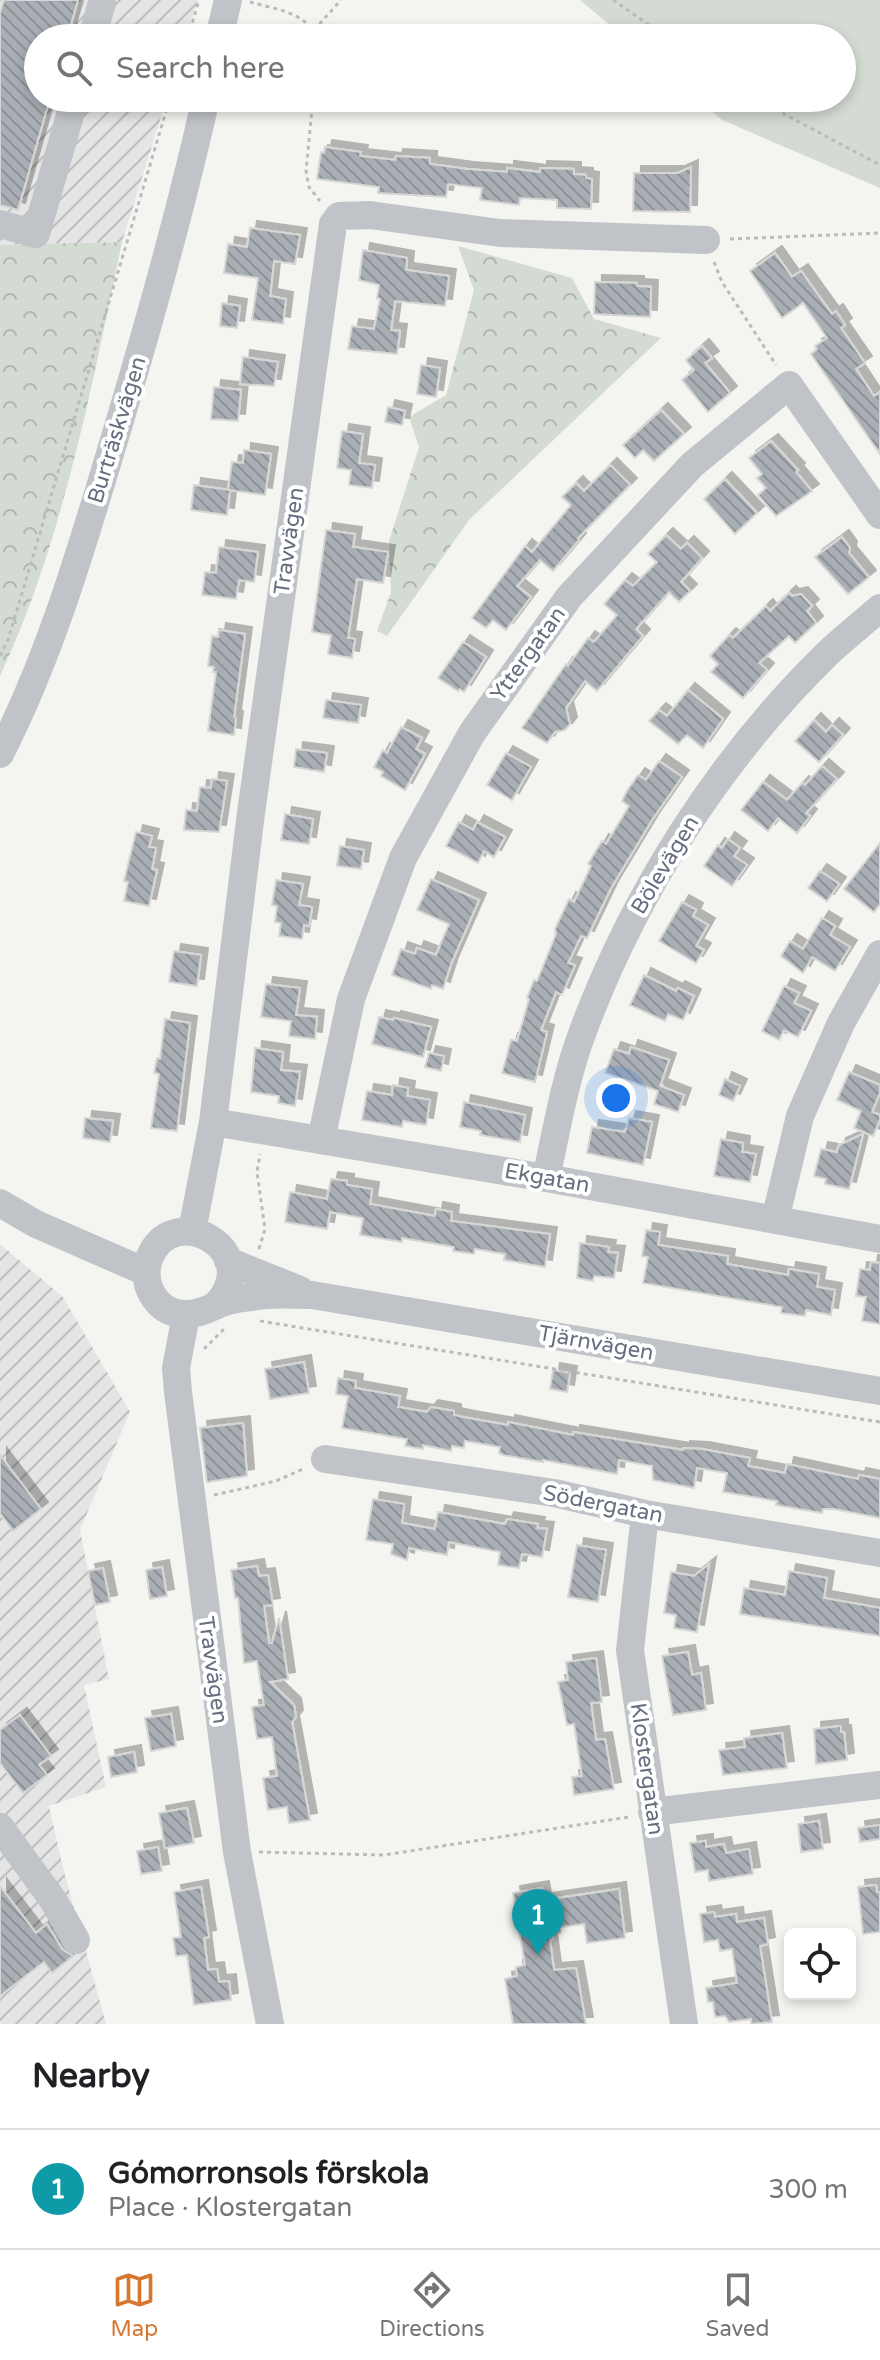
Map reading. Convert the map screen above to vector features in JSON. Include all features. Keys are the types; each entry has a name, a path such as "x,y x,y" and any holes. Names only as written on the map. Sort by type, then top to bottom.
{"street":[{"path":"222,24 228,0"},
{"path":"96,24 102,3"},
{"path":"0,224 36,234 71,112"},
{"name":"Burträskvägen","path":"0,754 24,707 80,553 154,304 202,112"},
{"path":"339,216 370,215 500,233 706,240"},
{"name":"Travvägen","path":"192,1231 213,1122 262,736 333,224 339,216"},
{"path":"789,385 880,515"},
{"name":"Yttergatan","path":"321,1140 351,999 403,858 472,733 569,597 692,465 789,385"},
{"name":"Bölevägen","path":"546,1178 579,1044 617,950 649,888 687,826 763,725 829,652 880,608"},
{"path":"775,1220 800,1116 841,1023 880,954"},
{"name":"Ekgatan","path":"213,1122 880,1239"},
{"path":"0,1203 36,1224 146,1272"},
{"path":"192,1231 205,1235 217,1243 228,1261 229,1284 216,1305 204,1312 186,1315 171,1312 159,1304 148,1287 146,1272 151,1255 170,1235 192,1231"},
{"name":"Tjärnvägen","path":"228,1261 312,1295"},
{"name":"Tjärnvägen","path":"216,1305 249,1297 312,1295 880,1391"},
{"name":"Travvägen","path":"186,1315 176,1368 191,1500 237,1852 270,2024"},
{"name":"Södergatan","path":"325,1459 554,1493 645,1514 880,1553"},
{"name":"Klostergatan","path":"645,1514 630,1650 684,2024"},
{"path":"652,1812 880,1785"},
{"path":"0,1827 53,1900 76,1940"}],"path":[{"path":"192,24 199,0"},
{"path":"244,0 303,18 308,24"},
{"path":"319,24 341,0"},
{"path":"613,0 648,24"},
{"path":"0,656 8,640 166,112"},
{"path":"311,112 306,159 309,187 322,203 339,216"},
{"path":"780,112 880,165"},
{"path":"789,385 722,282 706,240 880,233"},
{"path":"251,1320 880,1422"},
{"path":"191,1500 276,1481 325,1459"},
{"path":"237,1852 384,1855 652,1812"}],"shaded area":[{"path":"0,0 198,0 190,24 24,24 24,112 163,112 122,242 0,245"},
{"path":"0,1244 63,1297 130,1412 80,1530 109,1679 84,1685 106,1787 49,1806 106,2024 0,2024"}],"green space":[{"path":"580,0 880,0 880,188 722,120 713,112 856,112 856,24 608,24"},
{"path":"122,242 87,407 58,517 22,624 0,676 0,245"},
{"path":"458,246 572,278 594,319 661,338 469,520 387,636 377,631 391,592 389,541 419,447 409,417 446,395 474,290"}],"building":[{"path":"4,0 78,0 71,24 24,24 24,112 46,112 18,210 0,205 0,13"},
{"path":"325,147 361,152 360,156 395,160 396,156 430,158 430,164 467,169 507,172 507,168 540,172 540,168 574,169 574,174 592,179 591,209 557,208 557,200 520,198 519,205 480,200 482,188 448,184 446,197 378,193 379,187 317,179 321,152 324,153"},
{"path":"691,167 690,212 633,211 634,173 678,173"},
{"path":"250,228 300,235 295,264 274,261 270,296 286,299 283,324 252,320 258,278 224,273 228,244 247,247"},
{"path":"363,250 407,258 406,270 449,276 445,306 395,301 391,330 400,331 397,354 348,349 352,326 374,329 380,299 377,298 379,285 359,280"},
{"path":"775,253 792,277 801,271 832,314 836,311 845,325 841,328 865,363 856,369 874,396 880,392 880,454 811,354 817,349 815,346 827,338 803,303 782,318 750,271"},
{"path":"595,282 637,283 637,286 651,287 650,317 594,314"},
{"path":"222,303 240,306 237,328 220,326"},
{"path":"702,346 712,358 705,363 730,393 708,412 682,380 694,370 686,360"},
{"path":"243,357 278,362 274,386 240,384"},
{"path":"421,365 440,368 436,397 417,394"},
{"path":"214,387 241,390 238,421 211,419"},
{"path":"388,407 405,411 402,425 385,422"},
{"path":"661,410 684,434 654,461 643,450 635,458 623,445"},
{"path":"342,431 363,434 359,463 375,465 372,488 349,485 351,470 337,468"},
{"path":"771,441 798,470 796,472 812,491 776,516 758,495 766,488 757,478 762,474 749,458"},
{"path":"244,450 271,454 265,495 228,490 232,462 243,463"},
{"path":"610,465 630,485 578,538 553,571 540,560 517,586 531,597 506,630 493,620 486,628 472,618 525,546 532,552 571,505 562,497 576,483 584,491"},
{"path":"725,479 757,513 735,534 704,499"},
{"path":"194,485 230,490 227,515 191,510"},
{"path":"326,530 355,534 353,547 388,552 383,583 357,579 348,638 355,639 352,658 328,654 331,635 312,632"},
{"path":"666,535 681,549 687,543 702,558 681,582 690,591 679,602 669,592 636,629 643,636 597,691 585,681 566,708 570,724 565,730 555,732 547,743 522,728 566,664 568,666 588,638 594,642 617,615 604,604 625,580 633,586 657,562 648,554"},
{"path":"842,537 850,548 849,553 869,577 848,594 815,557"},
{"path":"219,547 258,552 254,582 239,580 236,599 202,595 205,572 216,573"},
{"path":"789,593 792,596 801,594 812,606 807,611 816,623 795,643 789,636 759,663 767,670 743,698 711,672 718,664 710,656 729,635 733,638 766,606 770,611"},
{"path":"219,630 245,634 234,735 208,731 216,672 213,672 214,667 208,666 212,636 218,637"},
{"path":"463,642 486,657 464,692 438,678"},
{"path":"688,690 723,719 703,748 687,735 678,744 649,721 659,710 667,716"},
{"path":"326,700 361,705 358,723 323,718"},
{"path":"814,720 826,732 832,725 843,735 819,762 795,741"},
{"path":"401,727 422,738 416,749 425,754 405,790 381,776 383,772 374,767 383,750 387,753"},
{"path":"296,749 327,753 324,772 294,767"},
{"path":"506,753 531,767 512,800 487,785"},
{"path":"659,761 682,777 611,888 587,938 581,936 568,963 575,965 562,995 556,992 541,1030 547,1032 535,1082 502,1073 511,1040 517,1041 527,998 534,980 537,981 569,899 574,902 591,866 588,864 602,841 606,844 629,806 622,801 627,791 638,775 646,780"},
{"path":"822,766 837,779 806,813 810,816 797,833 778,818 768,831 741,810 763,782 787,800"},
{"path":"212,779 227,781 219,832 184,830 186,810 197,811 200,787 211,788"},
{"path":"285,814 313,819 309,844 281,840"},
{"path":"459,822 473,830 477,822 505,837 494,857 484,851 478,863 446,846"},
{"path":"136,832 152,836 149,847 156,848 152,869 157,870 149,906 124,901 128,882 124,881"},
{"path":"728,839 740,848 734,856 747,865 732,886 704,866 718,845 722,848"},
{"path":"880,843 880,904 874,912 844,889"},
{"path":"340,846 364,850 361,869 337,866"},
{"path":"820,871 839,884 827,901 808,888"},
{"path":"431,879 479,900 443,989 432,985 431,989 392,975 401,949 415,954 417,948 436,955 449,924 417,910"},
{"path":"276,880 303,884 299,905 312,907 309,926 304,925 302,939 279,936 281,923 275,922 277,906 272,905"},
{"path":"682,902 696,910 693,916 708,925 696,946 704,950 696,963 659,941"},
{"path":"822,918 835,926 830,935 850,947 835,971 812,957 803,973 781,956 790,941 803,949"},
{"path":"174,951 201,955 197,986 169,982"},
{"path":"644,975 694,996 683,1020 668,1014 665,1021 630,1005"},
{"path":"266,984 300,988 296,1015 317,1017 315,1039 289,1036 291,1021 261,1017"},
{"path":"784,986 799,993 794,1003 811,1011 798,1037 784,1030 779,1040 762,1031"},
{"path":"379,1017 431,1027 423,1057 372,1044"},
{"path":"165,1019 190,1023 177,1131 151,1128 159,1074 154,1073 157,1058 160,1059"},
{"path":"631,1047 669,1060 660,1086 684,1095 678,1112 654,1104 658,1091 605,1073 614,1049 629,1054"},
{"path":"255,1048 283,1052 281,1070 300,1072 295,1106 278,1103 279,1096 251,1092"},
{"path":"429,1053 444,1056 441,1071 425,1067"},
{"path":"849,1072 880,1085 872,1112 880,1115 880,1120 873,1136 854,1128 861,1111 837,1100"},
{"path":"725,1079 740,1086 733,1101 719,1095"},
{"path":"393,1085 408,1088 407,1096 430,1100 426,1125 403,1121 402,1127 362,1120 367,1091 392,1095"},
{"path":"464,1102 525,1115 520,1142 480,1135 481,1131 460,1127"},
{"path":"85,1118 113,1121 110,1142 83,1138"},
{"path":"629,1118 652,1122 643,1165 587,1153 592,1127 625,1132"},
{"path":"863,1134 849,1189 825,1184 826,1179 814,1176 821,1149 837,1152 839,1145"},
{"path":"721,1139 743,1143 742,1152 756,1154 750,1182 714,1176"},
{"path":"331,1179 372,1189 370,1204 435,1216 436,1209 452,1212 451,1221 550,1234 545,1267 504,1260 505,1254 475,1249 474,1254 453,1251 454,1247 402,1238 402,1242 360,1235 363,1218 330,1212 327,1229 285,1222 290,1192 327,1199"},
{"path":"646,1230 660,1232 658,1245 728,1256 727,1264 788,1275 789,1269 819,1274 817,1287 835,1290 831,1315 806,1310 805,1316 781,1313 782,1307 643,1283 648,1257 642,1256"},
{"path":"580,1243 609,1247 608,1252 618,1253 614,1278 594,1276 593,1281 577,1278"},
{"path":"871,1262 880,1263 880,1324 862,1321 866,1297 856,1296 860,1269 870,1270"},
{"path":"304,1362 309,1393 270,1399 265,1369"},
{"path":"553,1370 570,1373 567,1392 550,1389"},
{"path":"338,1378 356,1381 355,1388 400,1396 398,1407 427,1412 431,1407 454,1411 454,1415 508,1425 508,1422 573,1435 573,1432 683,1450 702,1449 750,1458 748,1466 785,1473 787,1464 858,1479 859,1475 880,1479 880,1518 834,1509 823,1509 822,1513 776,1505 777,1501 723,1492 727,1473 697,1468 694,1488 653,1480 652,1466 619,1460 617,1474 503,1455 499,1453 500,1447 465,1441 464,1448 452,1446 451,1451 423,1445 423,1449 405,1446 407,1439 342,1428 348,1396 336,1394"},
{"path":"243,1423 247,1476 207,1482 200,1428"},
{"path":"0,1455 41,1509 13,1531 0,1513"},
{"path":"373,1499 404,1504 402,1523 435,1529 438,1512 505,1524 507,1519 538,1524 537,1528 547,1529 542,1557 522,1554 519,1568 498,1565 500,1552 449,1542 447,1555 409,1548 407,1560 391,1554 393,1544 366,1540"},
{"path":"577,1545 606,1550 598,1602 568,1597"},
{"path":"709,1564 697,1632 674,1628 676,1615 664,1613 671,1572 694,1576"},
{"path":"257,1566 259,1576 268,1575 273,1605 264,1606 269,1643 272,1643 279,1618 288,1679 270,1682 294,1705 296,1717 292,1722 310,1820 289,1823 287,1807 268,1810 263,1778 277,1776 272,1737 257,1739 252,1707 264,1705 257,1661 244,1663 238,1598 235,1598 231,1570"},
{"path":"162,1567 167,1596 150,1599 146,1570"},
{"path":"103,1568 110,1602 95,1605 88,1571"},
{"path":"789,1571 827,1578 824,1598 880,1608 880,1636 740,1614 744,1588 785,1595"},
{"path":"688,1652 692,1675 701,1673 706,1710 673,1715 662,1656"},
{"path":"596,1658 602,1702 591,1703 596,1740 605,1739 614,1789 574,1795 572,1777 582,1776 574,1724 567,1725 558,1682 568,1680 566,1662"},
{"path":"171,1714 176,1746 151,1751 145,1718"},
{"path":"20,1715 51,1756 39,1765 47,1775 23,1793 0,1763 0,1730"},
{"path":"841,1726 847,1760 816,1764 814,1729"},
{"path":"782,1733 787,1768 723,1775 719,1750 745,1747 744,1738"},
{"path":"134,1752 137,1772 111,1777 108,1757"},
{"path":"187,1808 194,1843 165,1848 159,1813"},
{"path":"819,1821 823,1849 801,1852 798,1824"},
{"path":"880,1825 880,1839 860,1842 858,1828"},
{"path":"706,1841 706,1847 724,1844 726,1853 749,1849 753,1874 709,1881 708,1870 695,1872 690,1843"},
{"path":"158,1847 162,1871 141,1874 137,1851"},
{"path":"876,1885 877,1892 880,1892 880,1932 863,1934 858,1887"},
{"path":"0,1886 36,1933 47,1924 62,1949 73,1956 52,1973 44,1962 0,1996"},
{"path":"201,1887 209,1937 204,1938 208,1970 217,1969 219,1982 229,1981 231,2000 194,2005 187,1955 176,1956 173,1938 181,1937 174,1892"},
{"path":"542,1888 544,1900 619,1889 625,1938 587,1943 584,1924 556,1928 550,1940 554,1970 576,1968 586,2024 513,2024 505,1979 517,1976 516,1967 525,1965 513,1893"},
{"path":"714,1912 715,1917 736,1914 737,1922 764,1918 768,1944 760,1946 772,2022 751,2024 751,2019 729,2022 725,2016 715,2017 713,2002 708,2002 706,1988 737,1983 732,1949 720,1951 718,1940 704,1942 700,1914"}],"place":[{"name":"Gómorronsols förskola","path":"538,1955"}]}
